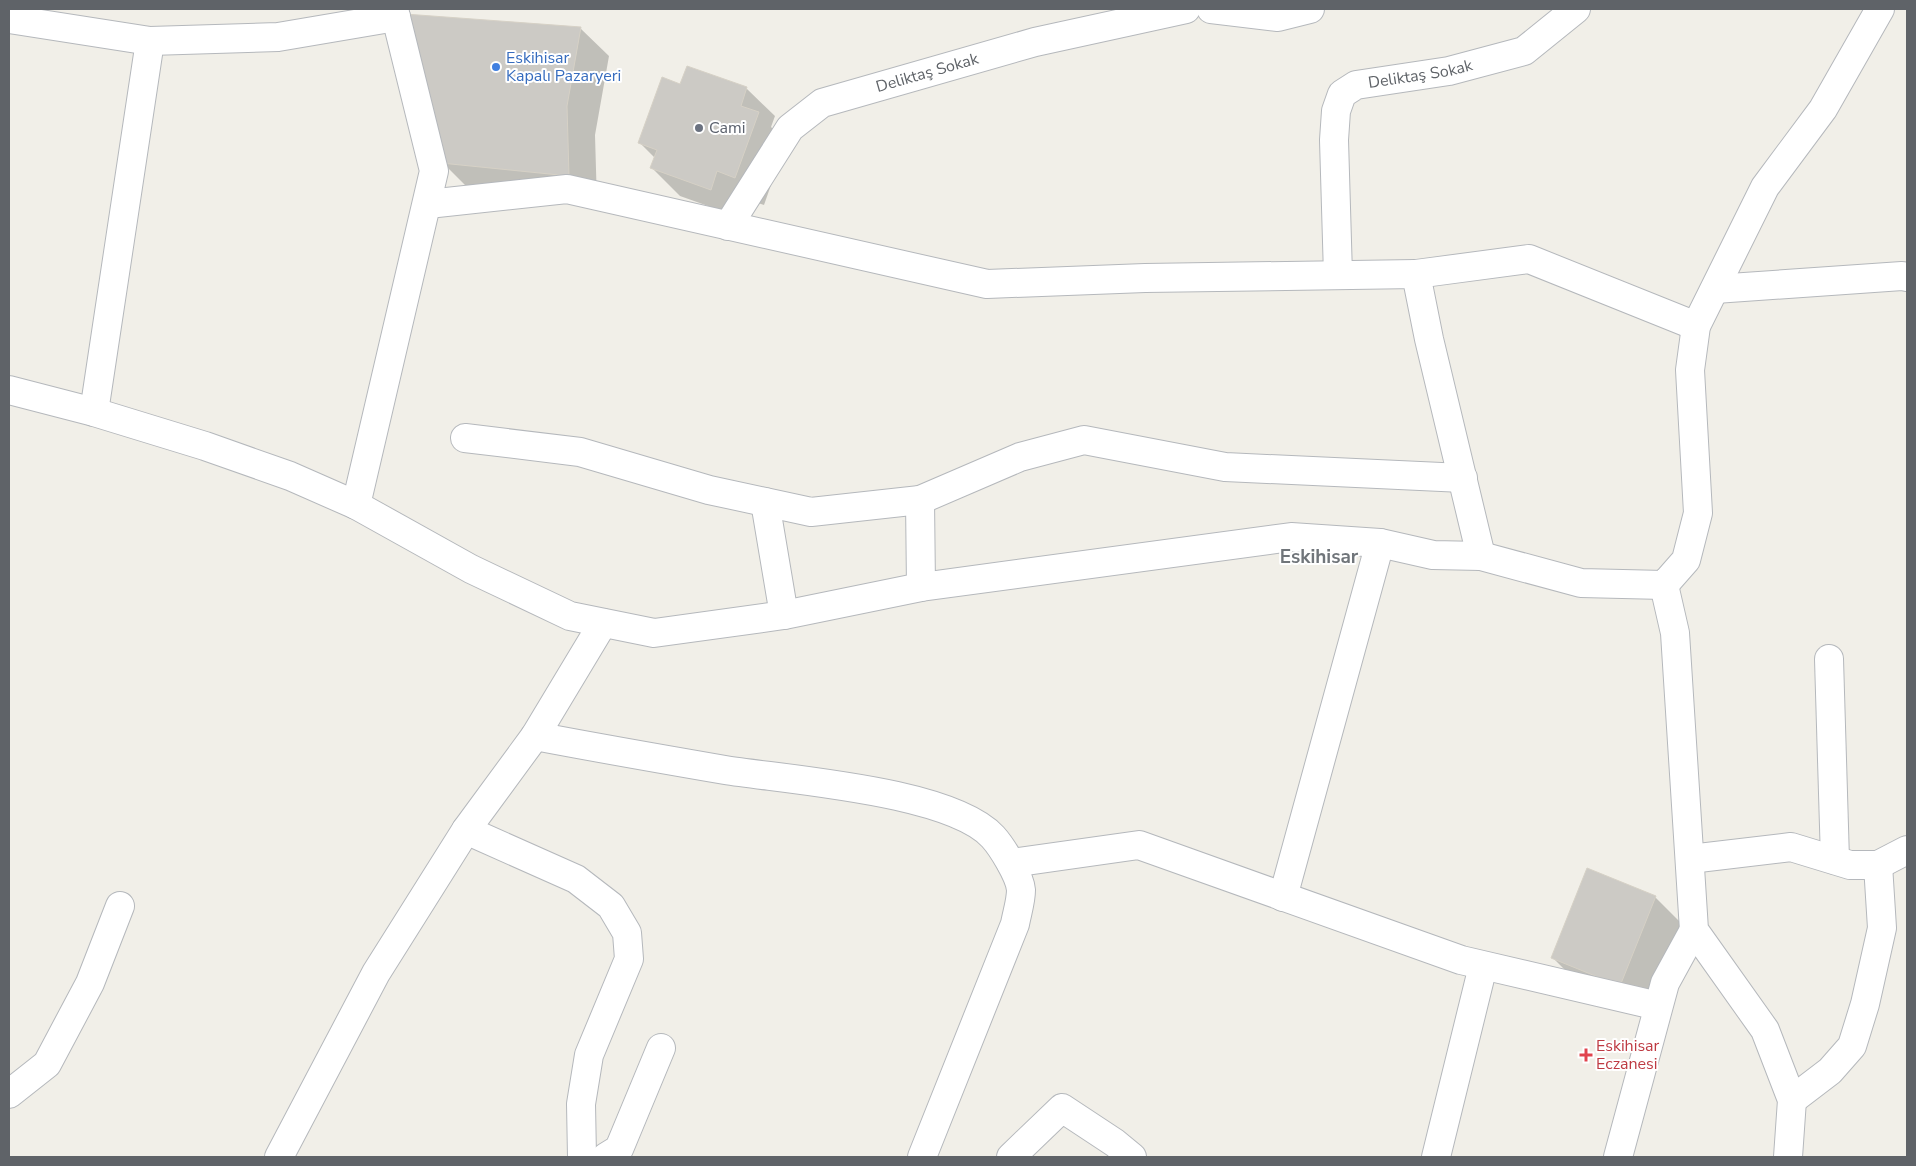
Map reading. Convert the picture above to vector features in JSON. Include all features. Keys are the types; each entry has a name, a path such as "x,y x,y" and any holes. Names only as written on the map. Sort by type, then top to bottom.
{"street":[{"name":"Deliktaş Sokak","path":"728,226 790,128 822,104 1036,42 1186,9"},
{"path":"1211,9 1278,17 1310,9"},
{"name":"Deliktaş Sokak","path":"1338,275 1334,140 1336,111 1342,94 1356,85 1449,71 1524,52 1576,9"},
{"path":"1664,585 1686,560 1698,513 1690,370 1696,326 1765,187 1823,109 1880,9"},
{"path":"9,19 150,41 278,37 395,13 434,171 428,204 356,505"},
{"path":"94,412 150,41"},
{"path":"428,204 567,189 987,284 1145,278 1416,274 1529,260 1696,326"},
{"path":"1416,274 1428,339 1482,556"},
{"path":"1714,289 1907,277"},
{"path":"9,390 94,412 205,446 290,476 356,505 502,585 570,616 654,633 784,615 921,587 1290,537 1380,543 1433,554 1482,556 1581,583 1664,585"},
{"path":"465,438 580,452 709,490 811,512 920,500 1020,457 1084,440 1225,467 1463,478"},
{"path":"920,500 921,587"},
{"path":"765,502 784,615"},
{"path":"1283,897 1380,543"},
{"path":"1618,1157 1665,983 1694,930 1675,633 1664,585"},
{"path":"280,1157 376,973 466,830 534,736 603,623"},
{"path":"1829,659 1835,860"},
{"path":"534,736 727,770 837,785 922,802 969,819 993,836 1011,863 1021,889 1015,924 922,1157"},
{"path":"466,830 576,879 611,906 628,933 629,959 590,1055 581,1104 582,1157"},
{"path":"1011,863 1139,846 1461,960 1658,1006"},
{"path":"1690,859 1791,847 1850,865 1878,865 1907,850"},
{"path":"1792,1100 1830,1071 1852,1046 1865,1004 1882,928 1878,865"},
{"path":"9,1094 46,1064 90,983 120,906"},
{"path":"1694,930 1765,1030 1792,1100 1788,1157"},
{"path":"1436,1157 1483,966"},
{"path":"617,1155 661,1048"},
{"path":"1011,1157 1062,1108 1115,1143 1132,1157"}],"building":[{"name":"Eskihisar Kapalı Pazaryeri","path":"405,14 581,27 567,106 569,176 441,163"},
{"name":"Cami","path":"687,66 747,87 741,106 759,112 735,178 717,171 711,190 650,168 657,150 638,143 662,77 680,84"},
{"path":"1587,868 1656,896 1620,986 1551,958"}],"place":[{"name":"Eskihisar Kapalı Pazaryeri","path":"496,67"},
{"name":"Cami","path":"699,128"},
{"name":"Eskihisar Eczanesi","path":"1586,1055"}],"district":[{"name":"Eskihisar","path":"1319,557"}]}
